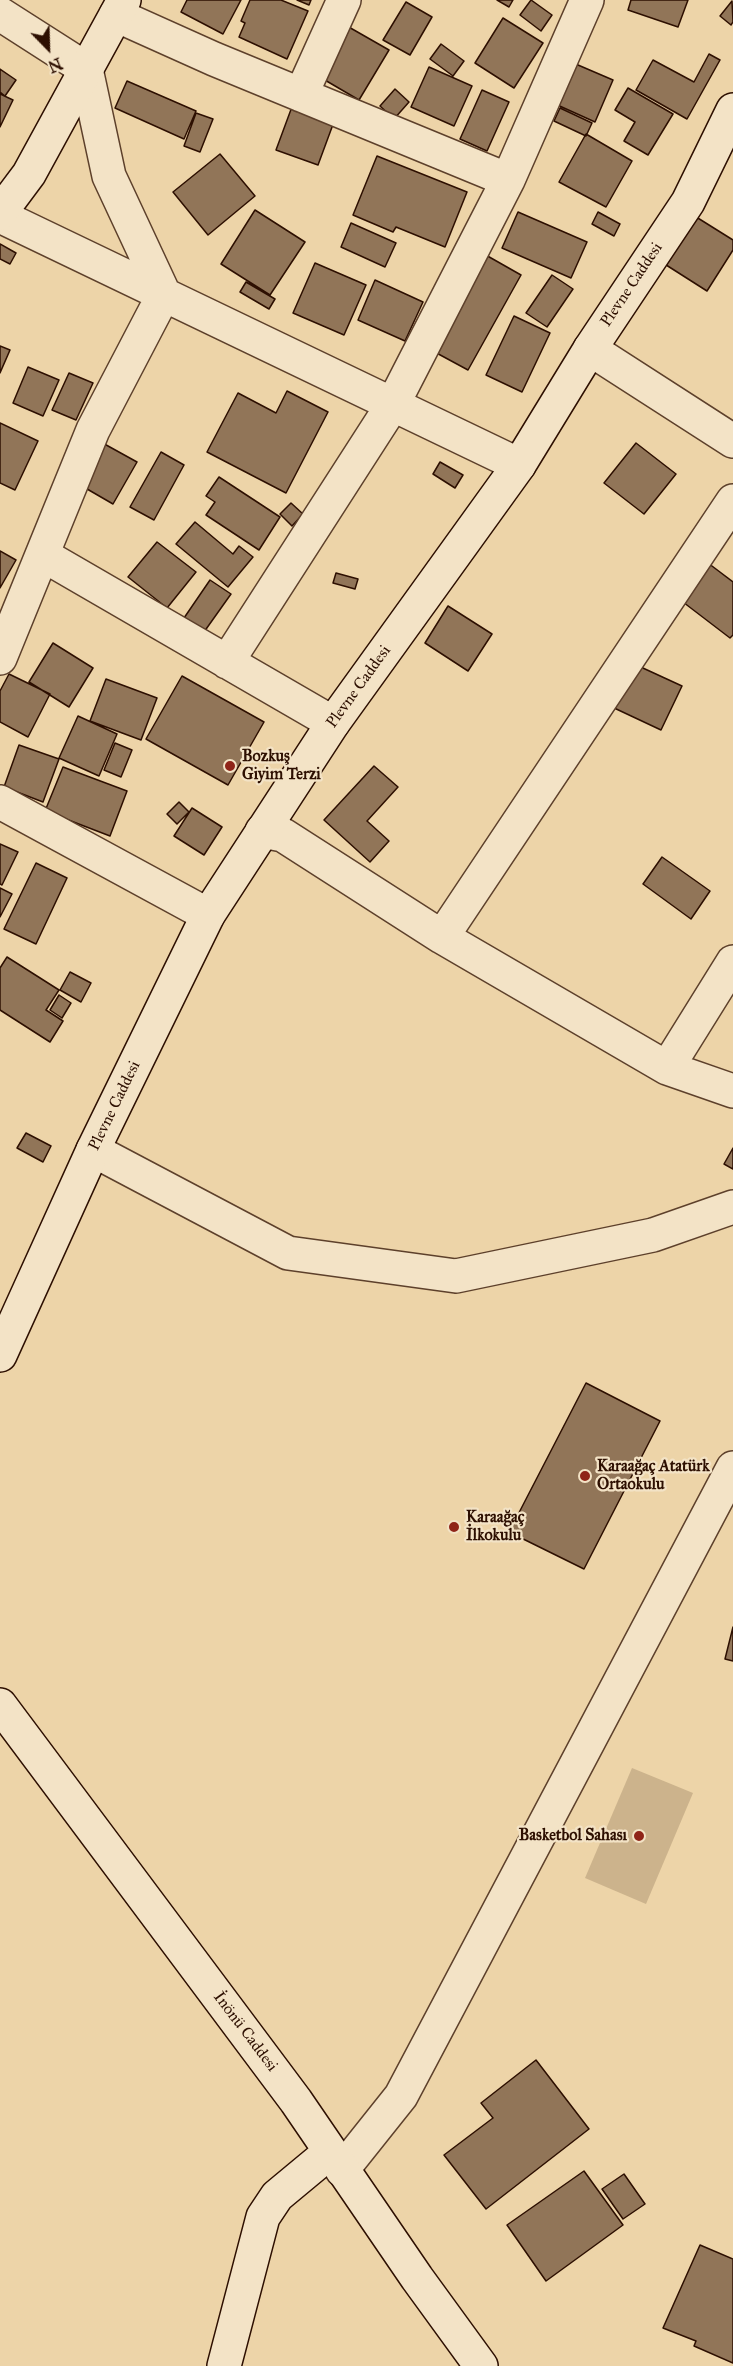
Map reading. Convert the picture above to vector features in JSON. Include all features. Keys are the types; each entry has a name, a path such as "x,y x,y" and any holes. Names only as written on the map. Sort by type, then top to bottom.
{"street":[{"path":"301,95 344,0"},
{"path":"227,662 393,404 508,180 587,0"},
{"path":"508,180 214,59 120,8 29,174 0,214 519,465"},
{"path":"0,14 87,69 109,176 164,294"},
{"name":"Plevne Caddesi","path":"0,1355 93,1150 208,915 333,723 519,465 590,349 688,202 733,110"},
{"path":"0,658 93,430 164,294"},
{"path":"590,349 733,441"},
{"path":"442,937 733,501"},
{"path":"43,555 333,723"},
{"path":"0,802 208,915"},
{"path":"262,831 283,835 442,937 667,1068 733,1091"},
{"path":"667,1068 733,962"},
{"path":"93,1150 288,1253 456,1276 653,1235 733,1207"},
{"path":"224,2366 263,2217 277,2196 336,2161 401,2096 733,1468"},
{"name":"İnönü Caddesi","path":"0,1705 296,2101 417,2278 481,2366"}],"shaded area":[{"name":"Basketbol Sahası","path":"632,1768 693,1793 646,1904 585,1878"}],"building":[{"path":"187,0 241,0 223,34 181,12"},
{"path":"250,0 281,0 308,11 287,59 239,37 245,23 241,21"},
{"path":"297,0 311,0 309,5"},
{"path":"497,0 513,0 509,7"},
{"path":"531,0 552,15 541,31 520,15"},
{"path":"631,0 688,0 678,27 628,10"},
{"path":"732,1 733,22 731,25 720,16"},
{"path":"406,2 432,17 410,55 383,40"},
{"path":"503,18 543,43 514,88 475,63"},
{"path":"347,26 389,50 359,100 318,76"},
{"path":"441,44 464,61 453,76 430,59"},
{"path":"709,54 720,60 687,119 636,90 653,60 694,82"},
{"path":"571,62 613,80 595,122 553,103"},
{"path":"429,67 472,86 454,126 411,107"},
{"path":"0,69 16,80 5,96 0,92"},
{"path":"127,81 196,111 184,139 115,108"},
{"path":"628,88 673,114 648,155 624,141 635,122 615,110"},
{"path":"395,89 409,102 394,119 380,106"},
{"path":"482,90 509,102 487,151 460,139"},
{"path":"0,94 13,100 0,127"},
{"path":"293,104 335,119 318,165 276,150"},
{"path":"560,108 592,123 586,136 554,121"},
{"path":"196,113 213,119 200,152 184,146"},
{"path":"586,134 632,161 606,207 559,182"},
{"path":"220,154 255,196 208,235 173,192"},
{"path":"377,156 467,192 445,247 396,227 393,232 353,215"},
{"path":"255,210 305,242 270,295 221,264"},
{"path":"518,212 587,242 571,278 502,248"},
{"path":"598,212 620,224 614,236 592,224"},
{"path":"693,215 733,240 733,250 707,291 663,263"},
{"path":"351,223 396,243 385,267 341,247"},
{"path":"0,244 16,253 10,264 0,259"},
{"path":"484,254 521,275 468,370 431,350"},
{"path":"315,263 366,285 344,335 293,313"},
{"path":"552,275 573,289 547,327 526,313"},
{"path":"375,280 423,302 405,341 358,320"},
{"path":"246,282 275,299 269,309 240,292"},
{"path":"514,316 550,333 522,392 486,375"},
{"path":"0,346 10,350 0,373"},
{"path":"28,367 59,380 43,416 13,403"},
{"path":"69,373 93,383 76,420 52,410"},
{"path":"287,391 328,412 286,493 207,452 238,393 276,413"},
{"path":"0,423 38,441 15,490 0,483"},
{"path":"99,441 137,462 113,504 75,482"},
{"path":"636,443 676,474 644,514 604,483"},
{"path":"161,452 184,465 154,520 130,507"},
{"path":"440,462 463,475 455,488 433,474"},
{"path":"219,477 280,517 259,550 206,515 215,502 206,496"},
{"path":"291,503 303,514 292,526 280,514"},
{"path":"195,522 233,554 239,546 253,557 228,587 176,544"},
{"path":"157,542 196,572 167,608 128,577"},
{"path":"0,551 16,560 0,588"},
{"path":"708,563 733,582 733,635 730,638 679,599"},
{"path":"336,573 358,579 355,589 333,583"},
{"path":"210,580 231,594 204,632 184,618"},
{"path":"448,606 492,634 468,671 425,643"},
{"path":"53,643 93,668 69,707 29,682"},
{"path":"632,663 682,686 661,730 612,707"},
{"path":"9,674 50,694 28,737 0,722 0,691"},
{"path":"182,676 264,722 228,785 146,739"},
{"path":"106,679 157,698 141,740 90,721"},
{"path":"78,716 117,734 99,776 59,758"},
{"path":"115,743 132,750 121,777 104,770"},
{"path":"19,745 59,759 43,802 4,787"},
{"path":"374,766 398,787 367,821 389,841 370,862 324,820"},
{"path":"63,767 127,791 110,836 45,811"},
{"path":"179,802 189,812 177,824 167,814"},
{"path":"192,808 222,827 204,855 174,836"},
{"path":"0,844 18,852 2,885 0,884"},
{"path":"662,857 710,891 691,919 643,884"},
{"path":"36,863 67,878 36,944 4,929"},
{"path":"0,888 12,894 0,917"},
{"path":"7,957 59,990 46,1010 63,1021 50,1042 0,1010 0,968"},
{"path":"70,972 91,983 81,1002 60,990"},
{"path":"59,995 71,1003 62,1018 50,1010"},
{"path":"26,1133 51,1146 43,1162 17,1148"},
{"path":"733,1148 733,1169 724,1164"},
{"name":"Karaağaç Atatürk Ortaokulu","path":"586,1383 660,1421 584,1569 509,1532"},
{"path":"733,1627 733,1661 725,1659"},
{"path":"536,2060 589,2129 486,2209 444,2155 493,2118 481,2103"},
{"path":"584,2171 623,2225 546,2281 507,2225"},
{"path":"624,2174 645,2204 623,2219 602,2189"},
{"path":"700,2245 733,2259 733,2363 694,2346 696,2341 663,2328"}],"place":[{"name":"Bozkuş Giyim Terzi","path":"230,766"},
{"name":"Karaağaç Atatürk Ortaokulu","path":"585,1476"},
{"name":"Karaağaç İlkokulu","path":"454,1527"},
{"name":"Basketbol Sahası","path":"639,1836"}]}
